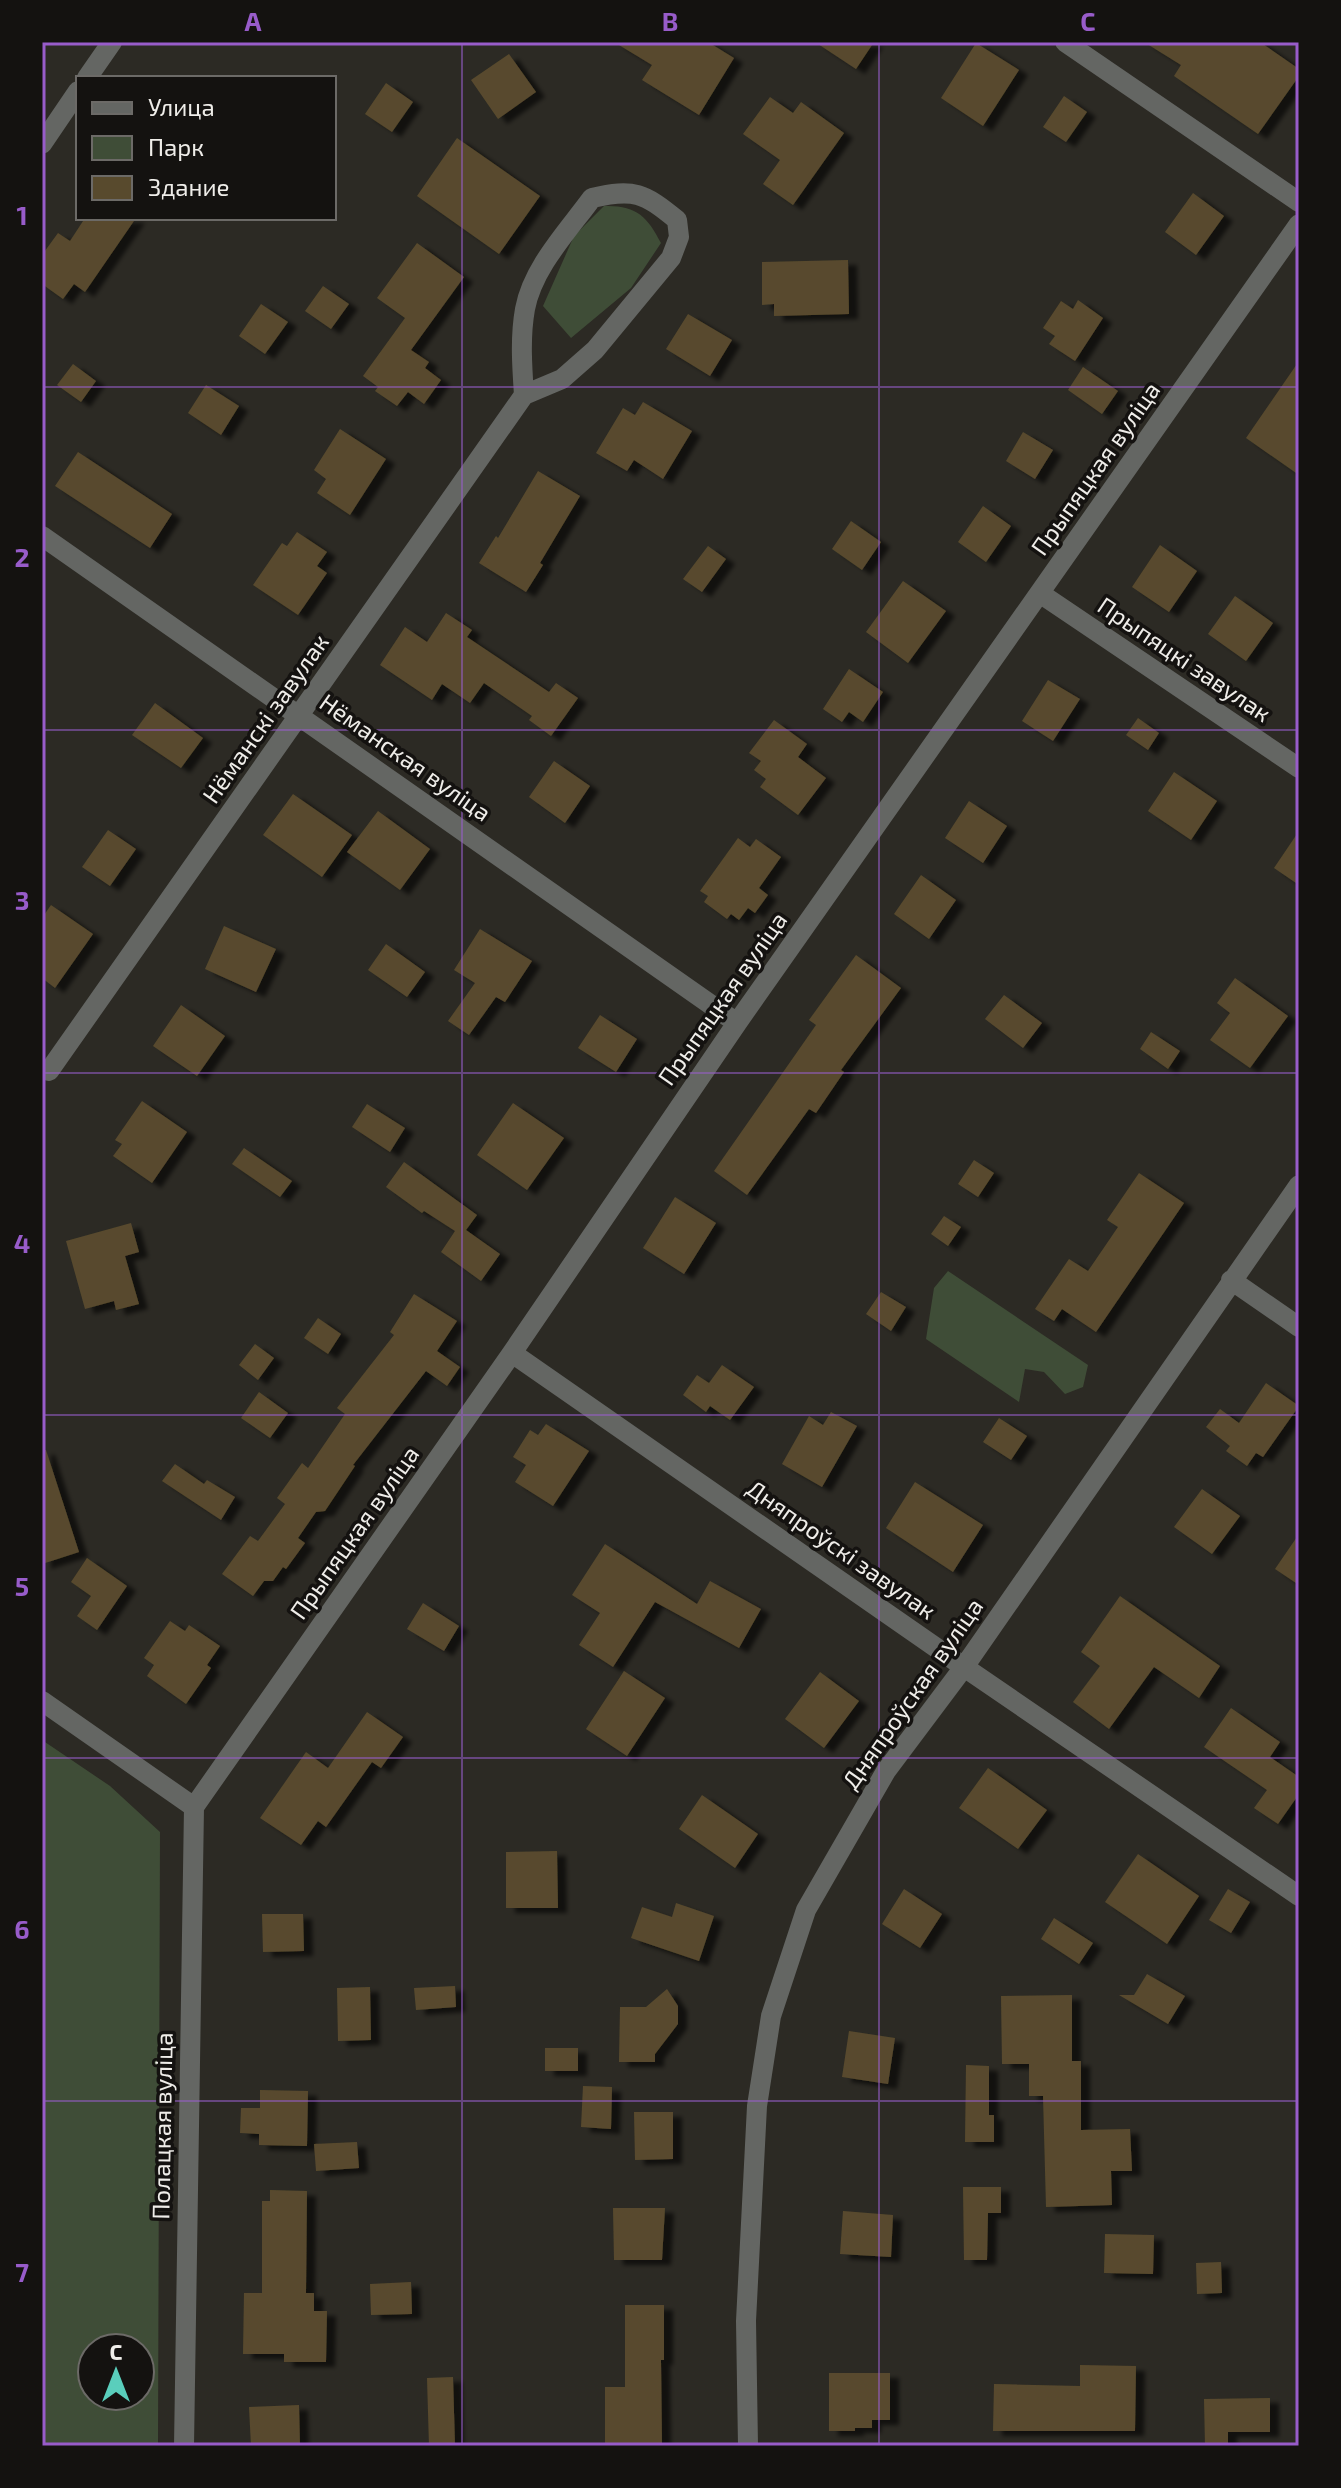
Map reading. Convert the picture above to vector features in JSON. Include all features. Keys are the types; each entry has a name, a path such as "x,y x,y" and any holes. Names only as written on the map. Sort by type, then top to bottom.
{"street":[{"path":"88,76 112,42"},
{"path":"1065,42 1299,202"},
{"path":"42,144 76,94"},
{"path":"621,191 651,199 677,220 679,237 671,258 595,350 562,379 524,395 521,347 525,306 539,272 592,198 621,191"},
{"name":"Прыпяцкая вуліца","path":"194,1807 512,1353 737,1023 1299,224"},
{"name":"Нёманскі завулак","path":"49,1071 524,395"},
{"name":"Нёманская вуліца","path":"42,536 737,1023"},
{"name":"Прыпяцкі завулак","path":"1041,594 1299,768"},
{"name":"Дняпроўская вуліца","path":"748,2446 746,2321 757,2106 771,2016 806,1910 886,1771 964,1667 1299,1185"},
{"path":"1231,1280 1299,1327"},
{"name":"Дняпроўскі завулак","path":"512,1353 1299,1896"},
{"path":"42,1701 194,1807"},
{"name":"Полацкая вуліца","path":"184,2446 194,1807"}],"green space":[{"path":"604,206 624,208 639,214 661,243 631,288 571,338 543,306 574,236"},
{"path":"948,1271 1088,1365 1083,1387 1065,1394 1044,1372 1025,1369 1019,1402 926,1339 934,1288"},
{"path":"42,1740 110,1786 160,1832 158,2446 42,2446"}],"building":[{"path":"614,42 708,42 734,58 699,115 642,80 652,65"},
{"path":"815,42 874,42 856,69"},
{"path":"1144,42 1260,42 1299,69 1299,76 1258,134 1174,76 1181,65"},
{"path":"976,43 1019,70 983,126 941,98"},
{"path":"509,54 536,92 498,119 471,80"},
{"path":"386,83 413,102 392,132 365,114"},
{"path":"1064,96 1087,112 1066,142 1043,127"},
{"path":"770,97 793,113 801,102 844,133 793,205 763,184 780,160 743,134"},
{"path":"457,138 540,196 499,254 417,196"},
{"path":"1193,193 1224,216 1196,255 1165,232"},
{"path":"84,220 135,220 85,292 74,284 63,299 42,284 42,255 58,233 70,241"},
{"path":"417,243 464,277 411,350 429,362 425,368 441,380 424,404 408,392 397,406 375,391 378,387 363,376 405,318 377,298"},
{"path":"848,260 849,314 774,316 774,304 762,305 762,262"},
{"path":"323,286 349,304 331,329 305,311"},
{"path":"1078,300 1103,318 1075,361 1049,344 1055,336 1043,328 1061,301 1073,309"},
{"path":"261,304 288,322 265,354 239,336"},
{"path":"688,314 732,340 710,376 666,349"},
{"path":"1299,361 1299,475 1246,438"},
{"path":"73,364 96,381 81,402 57,385"},
{"path":"1083,367 1118,391 1102,414 1068,390"},
{"path":"206,385 239,406 221,435 188,413"},
{"path":"643,402 692,431 663,479 634,460 627,471 596,453 623,408 635,415"},
{"path":"340,429 386,459 350,515 317,493 326,479 314,470"},
{"path":"1023,432 1053,450 1035,479 1006,461"},
{"path":"78,452 172,514 150,548 55,486"},
{"path":"538,471 580,496 526,592 479,563 496,536 498,538"},
{"path":"983,506 1011,526 986,562 958,542"},
{"path":"851,521 881,542 862,570 832,549"},
{"path":"297,532 327,552 317,566 327,573 298,615 253,585 282,543 287,546"},
{"path":"1160,545 1197,571 1169,612 1132,587"},
{"path":"708,546 726,559 702,592 683,579"},
{"path":"903,581 946,611 908,663 866,632"},
{"path":"1235,596 1273,623 1246,661 1208,634"},
{"path":"446,613 472,630 467,637 549,692 556,683 578,698 551,736 529,720 532,716 484,683 470,703 442,684 432,700 380,665 405,627 427,642"},
{"path":"849,669 883,692 863,722 849,712 842,722 823,709"},
{"path":"1048,680 1080,699 1053,741 1022,721"},
{"path":"155,703 203,738 181,768 132,735"},
{"path":"1138,718 1159,733 1148,750 1126,735"},
{"path":"774,720 807,744 798,757 826,778 798,815 760,787 766,779 754,770 761,761 749,753"},
{"path":"554,761 590,786 565,823 529,797"},
{"path":"1174,772 1217,801 1191,840 1148,811"},
{"path":"293,794 352,835 322,877 263,835"},
{"path":"969,801 1007,826 983,863 945,838"},
{"path":"378,811 430,849 400,890 347,852"},
{"path":"108,830 136,849 110,886 82,867"},
{"path":"1299,831 1299,885 1274,868"},
{"path":"738,838 750,847 756,839 781,857 759,888 768,895 755,913 748,908 739,920 731,914 727,919 704,902 708,896 700,891"},
{"path":"921,875 956,900 929,939 894,914"},
{"path":"51,905 93,934 55,988 42,978 42,918"},
{"path":"224,926 276,949 256,992 205,969"},
{"path":"480,929 532,961 505,1002 496,997 469,1035 448,1021 475,983 454,970"},
{"path":"386,944 425,972 407,997 368,970"},
{"path":"856,955 901,988 841,1070 844,1072 816,1113 809,1109 747,1195 714,1171 816,1025 809,1020"},
{"path":"1235,978 1288,1016 1250,1068 1210,1040 1230,1013 1217,1003"},
{"path":"1004,995 1042,1023 1023,1048 985,1019"},
{"path":"181,1005 225,1036 197,1076 153,1046"},
{"path":"600,1015 637,1039 616,1072 578,1048"},
{"path":"1151,1032 1180,1051 1168,1069 1140,1049"},
{"path":"142,1101 187,1132 152,1183 113,1156 122,1144 115,1140"},
{"path":"513,1103 564,1138 527,1190 477,1155"},
{"path":"367,1104 405,1128 390,1152 352,1127"},
{"path":"244,1148 292,1181 280,1197 232,1164"},
{"path":"974,1160 994,1173 978,1197 958,1184"},
{"path":"404,1162 477,1215 466,1230 500,1254 481,1281 441,1252 455,1231 424,1211 422,1213 386,1187"},
{"path":"1139,1173 1184,1203 1096,1332 1062,1309 1054,1321 1035,1309 1069,1259 1088,1271 1118,1227 1107,1220"},
{"path":"675,1197 716,1223 684,1274 643,1248"},
{"path":"944,1216 961,1227 948,1246 931,1234"},
{"path":"131,1223 139,1252 125,1256 139,1304 116,1310 114,1301 85,1309 66,1241"},
{"path":"881,1292 906,1307 891,1331 866,1314"},
{"path":"414,1294 457,1321 437,1351 460,1367 447,1386 426,1371 353,1465 325,1511 316,1512 298,1538 305,1543 286,1569 283,1567 273,1581 264,1581 253,1596 222,1574 250,1536 258,1541 285,1504 277,1498 302,1463 308,1468 345,1414 337,1408 394,1335 390,1332"},
{"path":"318,1318 341,1334 328,1354 304,1338"},
{"path":"255,1344 274,1358 258,1380 239,1365"},
{"path":"722,1365 754,1387 730,1420 710,1406 706,1412 683,1395 697,1375 709,1383"},
{"path":"1266,1383 1299,1406 1263,1457 1256,1453 1247,1466 1226,1451 1230,1446 1206,1427 1220,1409 1239,1423"},
{"path":"259,1392 288,1413 270,1438 241,1418"},
{"path":"831,1412 857,1426 822,1487 782,1464 809,1416 823,1425"},
{"path":"999,1418 1027,1436 1011,1460 983,1442"},
{"path":"546,1424 589,1451 553,1506 515,1482 526,1465 513,1457 530,1430 538,1435"},
{"path":"42,1450 46,1450 79,1552 42,1564"},
{"path":"175,1464 204,1484 207,1480 235,1497 221,1520 162,1481"},
{"path":"915,1482 983,1525 953,1572 886,1528"},
{"path":"1202,1489 1240,1516 1212,1554 1174,1527"},
{"path":"1299,1534 1299,1585 1275,1569"},
{"path":"605,1544 697,1604 710,1581 761,1609 739,1648 655,1602 613,1667 579,1645 600,1613 572,1595"},
{"path":"87,1558 127,1586 97,1630 77,1616 91,1596 71,1582"},
{"path":"1120,1596 1220,1666 1199,1698 1154,1667 1109,1729 1073,1702 1100,1666 1081,1652"},
{"path":"423,1603 459,1626 444,1651 407,1629"},
{"path":"170,1621 185,1631 189,1625 220,1646 207,1665 211,1668 186,1704 147,1676 154,1665 144,1658"},
{"path":"624,1671 665,1698 627,1756 586,1729"},
{"path":"820,1672 859,1701 824,1748 785,1719"},
{"path":"1231,1708 1280,1742 1270,1757 1299,1777 1299,1794 1278,1824 1254,1808 1267,1790 1204,1747"},
{"path":"367,1712 403,1737 381,1768 372,1762 326,1827 318,1821 301,1845 260,1818 306,1752 328,1768"},
{"path":"988,1768 1047,1810 1018,1849 959,1808"},
{"path":"702,1795 758,1834 735,1868 679,1829"},
{"path":"557,1851 558,1908 506,1908 506,1852"},
{"path":"1138,1854 1199,1896 1167,1944 1105,1902"},
{"path":"904,1889 942,1914 920,1948 882,1924"},
{"path":"1228,1889 1250,1902 1231,1933 1209,1920"},
{"path":"676,1903 714,1916 699,1961 631,1938 642,1907 672,1917"},
{"path":"262,1914 303,1914 304,1951 263,1952"},
{"path":"1054,1918 1093,1943 1079,1964 1041,1939"},
{"path":"1147,1974 1185,1996 1168,2024 1119,1995 1134,1995"},
{"path":"455,1986 456,2007 416,2010 414,1988"},
{"path":"370,1987 371,2040 338,2041 337,1988"},
{"path":"667,1989 678,2006 678,2024 655,2054 655,2062 619,2062 620,2007 646,2007"},
{"path":"1072,1995 1072,2061 1081,2061 1081,2130 1130,2129 1132,2171 1111,2171 1112,2205 1046,2207 1043,2096 1029,2096 1029,2064 1002,2064 1001,1996"},
{"path":"849,2031 895,2038 888,2084 842,2077"},
{"path":"545,2048 578,2048 578,2071 545,2071"},
{"path":"966,2065 989,2066 989,2115 994,2115 994,2142 965,2142"},
{"path":"583,2086 612,2087 611,2129 581,2127"},
{"path":"260,2090 308,2091 307,2146 259,2145 259,2134 240,2133 241,2108 260,2108"},
{"path":"634,2112 673,2112 673,2159 635,2160"},
{"path":"357,2142 359,2168 316,2171 314,2144"},
{"path":"963,2187 1001,2187 1001,2213 988,2213 987,2260 964,2260"},
{"path":"270,2190 307,2191 306,2293 314,2293 314,2311 327,2311 326,2362 284,2362 284,2354 243,2354 244,2293 262,2293 262,2201 270,2201"},
{"path":"613,2208 665,2208 662,2260 614,2260"},
{"path":"843,2211 893,2215 891,2257 840,2254"},
{"path":"1105,2234 1154,2235 1153,2274 1104,2273"},
{"path":"1221,2262 1222,2293 1197,2294 1196,2263"},
{"path":"411,2282 412,2314 371,2315 370,2284"},
{"path":"625,2305 664,2305 662,2446 605,2446 605,2387 625,2387"},
{"path":"1080,2365 1136,2366 1135,2431 993,2431 994,2384 1080,2386"},
{"path":"829,2373 890,2373 890,2420 872,2420 872,2428 829,2431"},
{"path":"453,2377 455,2446 429,2446 427,2378"},
{"path":"1270,2398 1270,2432 1228,2432 1228,2446 1205,2446 1204,2399"},
{"path":"299,2405 300,2446 251,2446 249,2407"}]}
